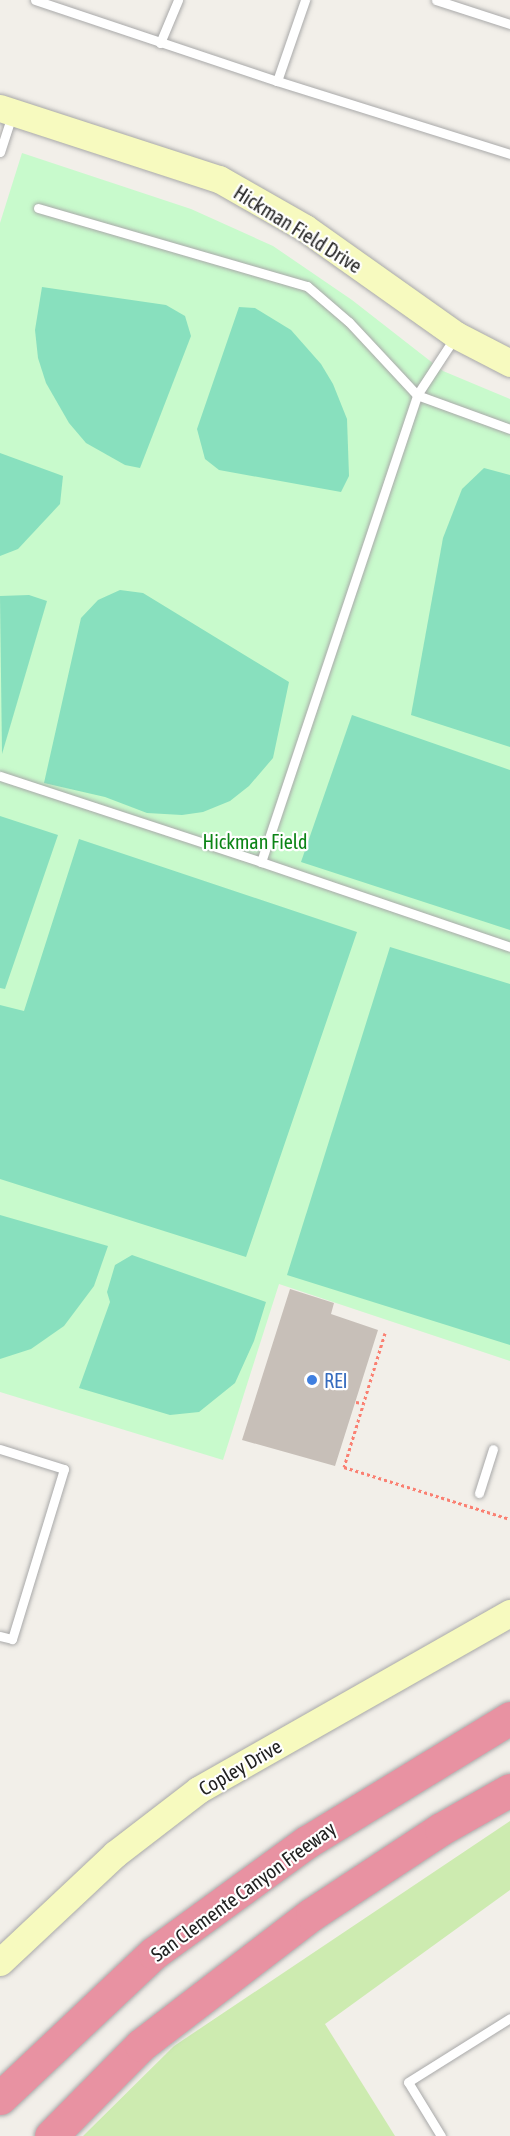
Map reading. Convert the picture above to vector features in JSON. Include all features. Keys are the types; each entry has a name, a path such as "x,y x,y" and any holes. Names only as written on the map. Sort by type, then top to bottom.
{"highway":[{"name":"San Clemente Canyon Freeway","path":"0,2098 154,1953 307,1842 510,1718"},
{"path":"51,2136 141,2045 312,1914 441,1829 510,1790"}],"street":[{"name":"Hickman Field Drive","path":"7,110 219,179 305,228 456,335 510,363"},
{"name":"Copley Drive","path":"0,1962 115,1854 198,1790 510,1613"}],"lane":[{"path":"34,0 277,81 510,154"},
{"path":"160,42 178,0"},
{"path":"277,81 305,0"},
{"path":"436,0 510,24"},
{"path":"0,153 7,110"},
{"path":"38,208 307,286 349,322 417,395 510,429"},
{"path":"261,862 417,395 456,335"},
{"path":"0,776 510,947"},
{"path":"0,1449 64,1469 12,1640 0,1636"},
{"path":"479,1493 493,1449"},
{"path":"441,2136 408,2082 510,2018"}],"path":[{"path":"385,1333 344,1467 510,1519"},
{"path":"356,1402 363,1403"}],"green space":[{"name":"Hickman Field","path":"22,153 191,209 273,246 352,300 443,371 510,399 510,1361 279,1284 223,1460 0,1392 0,223"},
{"path":"42,287 166,305 185,316 191,336 140,468 125,465 86,443 69,423 46,383 38,358 35,330"},
{"path":"239,307 255,308 291,330 321,364 333,384 347,419 349,476 341,492 219,470 205,459 197,429"},
{"path":"0,453 63,476 60,504 18,549 0,556"},
{"path":"484,468 510,475 510,747 411,715 443,538 462,489"},
{"path":"120,590 143,593 289,682 273,758 249,786 230,801 203,812 182,815 147,813 105,797 44,783 81,618 98,600"},
{"path":"29,595 47,601 2,754 0,596"},
{"path":"352,715 510,770 510,930 301,862"},
{"path":"0,816 58,835 5,989 0,988"},
{"path":"79,839 357,932 246,1257 0,1179 0,1005 24,1011"},
{"path":"390,947 510,984 510,1345 287,1275"},
{"path":"0,1215 108,1246 94,1286 64,1326 31,1349 0,1359"},
{"path":"132,1255 266,1302 254,1341 235,1383 199,1412 170,1415 79,1388 110,1302 107,1292 115,1265"},
{"path":"510,1821 510,1890 325,2024 395,2136 83,2136 174,2046"}],"building":[{"path":"290,1289 334,1303 331,1314 378,1330 335,1466 242,1440"}],"place":[{"name":"REI","path":"312,1380"}]}
